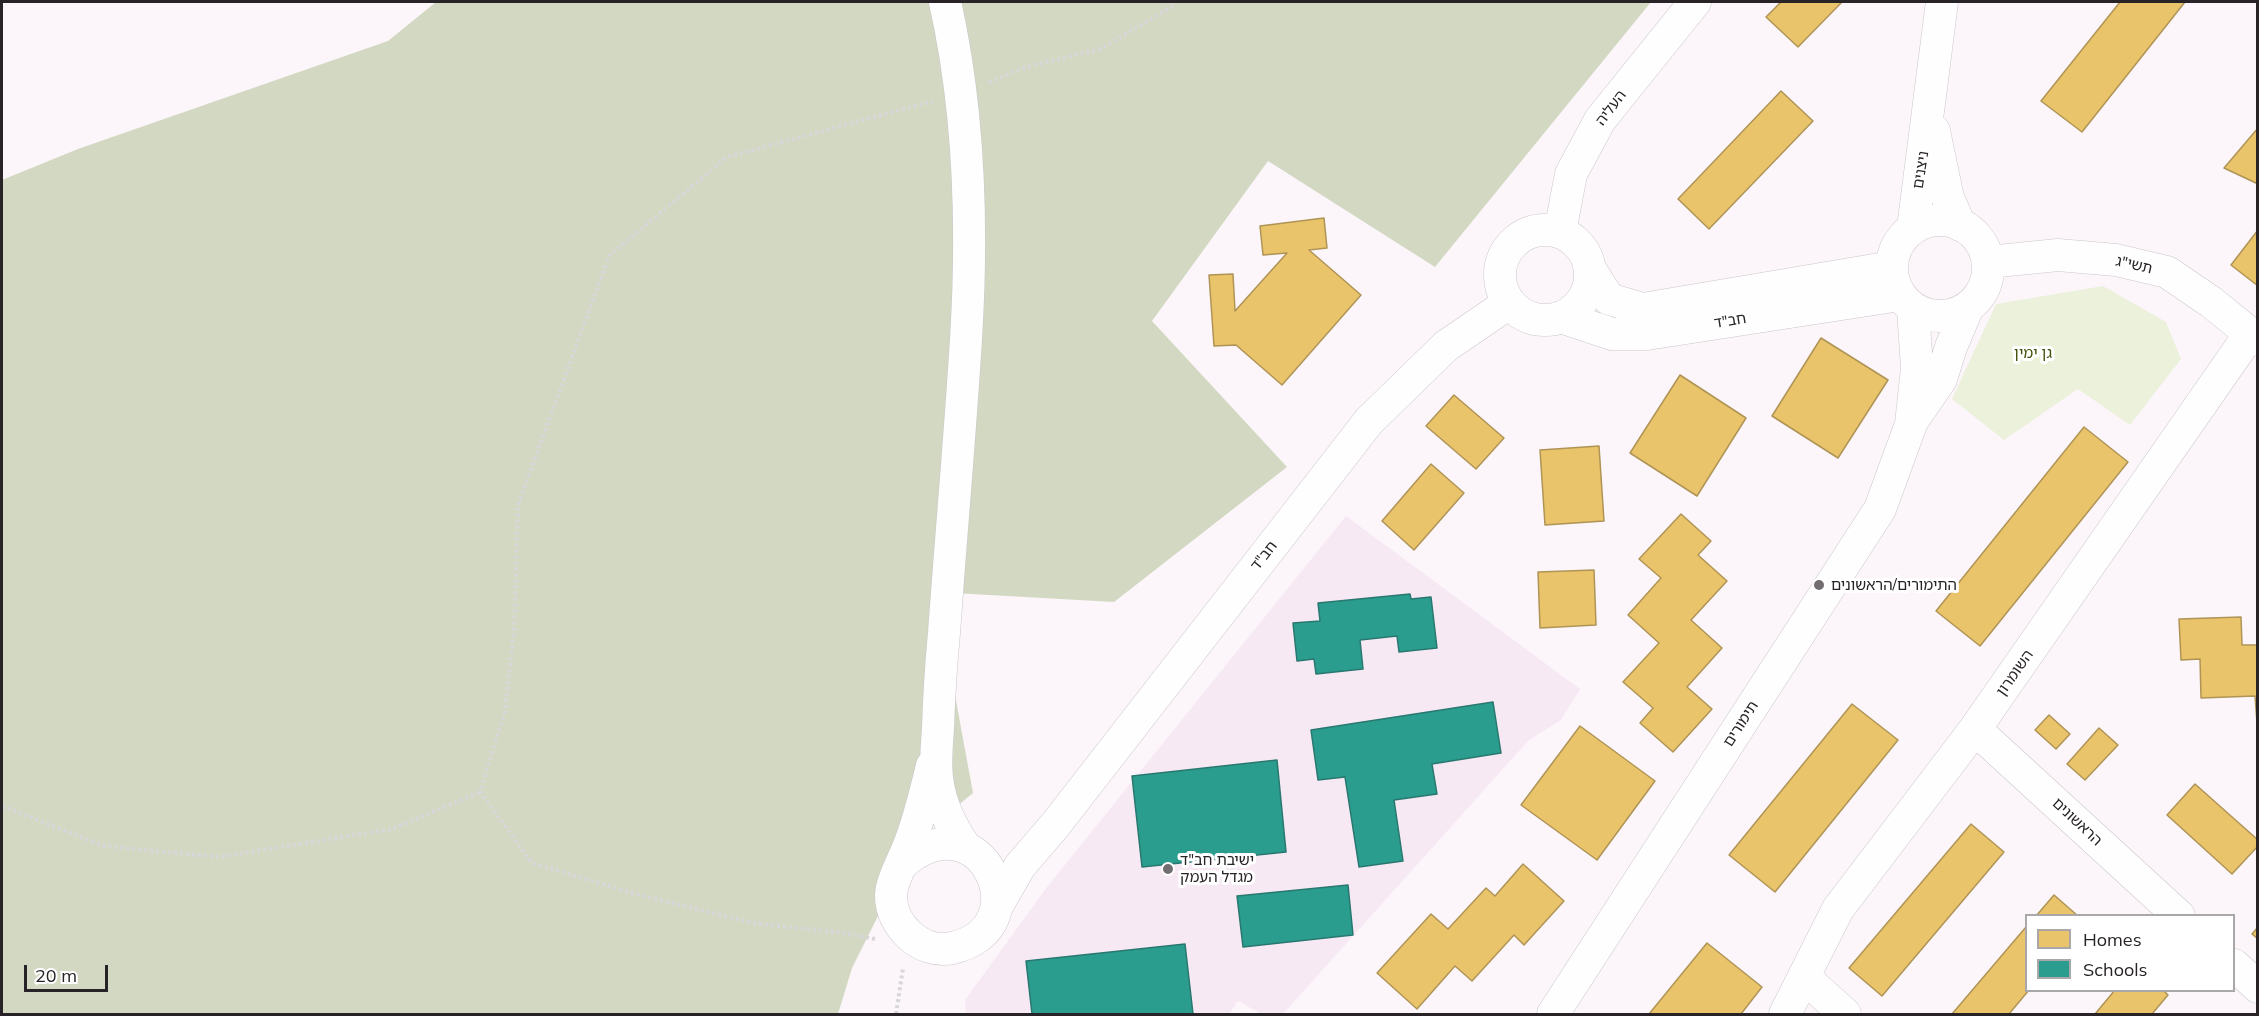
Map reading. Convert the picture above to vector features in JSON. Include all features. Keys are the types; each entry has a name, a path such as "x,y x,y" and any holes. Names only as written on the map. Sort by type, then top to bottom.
{"street":[{"path":"945,2 953,37 961,94 968,152 970,209 968,297 937,776 941,798 955,833 970,851"},
{"name":"העליה","path":"1560,232 1571,174 1600,120 1695,2"},
{"name":"ניצנים","path":"1913,228 1930,113 1942,2"},
{"name":"ניצנים","path":"1930,113 1948,198 1960,225"},
{"path":"1938,220 1960,225 1976,236 1984,248 1988,262 1987,280 1980,296 1967,309 1950,316 1931,316 1901,290 1898,245 1913,228 1923,223 1938,220"},
{"path":"1543,230 1560,232 1571,238 1580,246 1590,269 1587,293 1572,312 1561,317 1539,320 1527,317 1509,303 1501,288 1499,272 1503,256 1513,242 1527,233 1543,230"},
{"name":"תשי\"ג","path":"1988,262 2058,255 2116,260 2167,272 2211,302 2254,337"},
{"name":"חב\"ד","path":"1590,269 1609,299 1643,309 1901,290"},
{"name":"חב\"ד","path":"1561,317 1612,334 1647,334 1901,290"},
{"name":"תימורים","path":"1901,290 1917,368 1911,424"},
{"name":"חב\"ד","path":"997,906 1020,866 1056,824 1369,421 1446,346 1509,303"},
{"name":"תימורים","path":"1553,1014 1880,509 1911,424 1941,379 1967,309"},
{"name":"השומרון","path":"1785,1014 1838,909 1975,729 2254,337"},
{"name":"הראשונים","path":"1975,729 2178,914"},
{"path":"903,863 916,852 932,845 950,843 981,858 992,872 997,888 997,906 991,923 980,936 964,946 947,950 930,947 914,940 902,928 894,912 891,895 895,879 915,830 937,749"},
{"name":"חב\"ד","path":"970,851 1001,853 1022,847 1045,835"},
{"path":"2235,967 2258,987"},
{"path":"1805,978 1845,1014"}],"path":[{"path":"2,806 104,846 219,857 392,830 480,792 505,711 514,630 518,505 609,256 727,157 961,94 1026,67 1100,49 1175,5 1175,2"},
{"path":"480,792 532,863 632,893 758,924 838,932 883,940"},
{"path":"896,1014 903,965"}],"shaded area":[{"path":"1346,516 1580,689 1561,720 1529,740 1283,1014 1261,1014 1238,1001 1229,1014 966,1014 965,1000 1047,887"}],"green space":[{"path":"436,2 1651,2 1435,267 1268,161 1152,321 1287,467 1114,602 936,592 973,793 916,840 852,968 838,1014 2,1014 2,180 78,149 388,41"},
{"name":"גן ימין","path":"2103,286 2166,322 2181,359 2130,425 2078,389 2004,440 1952,399 1996,304"}],"building: Homes":[{"path":"1781,2 1842,2 1798,47 1766,17"},
{"path":"2120,2 2185,2 2082,132 2041,101"},
{"path":"1781,91 1813,121 1709,229 1678,199"},
{"path":"2258,128 2258,184 2224,168"},
{"path":"1324,218 1327,248 1309,250 1361,295 1282,385 1236,345 1214,346 1209,275 1233,274 1235,311 1287,253 1263,255 1260,226"},
{"path":"2258,230 2258,286 2231,265"},
{"path":"1821,338 1888,380 1838,458 1772,416"},
{"path":"1680,375 1746,418 1697,496 1630,453"},
{"path":"1454,395 1504,438 1476,469 1426,426"},
{"path":"2084,427 2128,462 1980,646 1936,611"},
{"path":"1599,446 1604,521 1545,525 1540,450"},
{"path":"1431,464 1464,493 1414,550 1382,521"},
{"path":"1681,514 1711,541 1698,555 1727,581 1691,620 1722,648 1687,687 1712,709 1673,752 1640,723 1653,708 1623,682 1659,643 1628,615 1661,578 1639,559"},
{"path":"1594,570 1596,625 1540,628 1538,572"},
{"path":"2241,617 2242,645 2258,645 2258,737 2255,696 2201,698 2200,659 2181,660 2179,619"},
{"path":"1852,704 1898,740 1775,892 1729,855"},
{"path":"2049,715 2070,734 2056,749 2035,730"},
{"path":"1580,726 1655,781 1597,860 1521,805"},
{"path":"2099,728 2118,745 2085,780 2067,764"},
{"path":"2195,784 2258,840 2258,846 2232,874 2167,815"},
{"path":"1971,824 2004,852 1882,996 1849,968"},
{"path":"1523,864 1564,901 1524,945 1514,935 1472,981 1455,966 1417,1009 1377,973 1431,914 1448,929 1486,888 1495,896"},
{"path":"2054,895 2076,914 2038,914"},
{"path":"2258,927 2258,939 2252,934"},
{"path":"2025,928 2025,992 2027,992 2009,1014 1952,1014"},
{"path":"1707,943 1762,987 1741,1014 1649,1014"},
{"path":"2113,992 2165,992 2168,995 2152,1014 2095,1014"}],"building: Schools":[{"path":"1410,594 1411,599 1431,597 1437,648 1399,652 1397,636 1360,640 1363,669 1316,674 1314,659 1297,661 1293,623 1320,621 1318,603"},
{"path":"1493,702 1501,753 1432,764 1437,794 1394,800 1403,861 1359,867 1345,777 1318,780 1311,730"},
{"path":"1277,760 1286,852 1142,867 1132,776"},
{"path":"1348,885 1353,935 1243,947 1237,896"},
{"path":"1185,944 1193,1014 1032,1014 1026,961"}],"place":[{"name":"התימורים/הראשונים","path":"1819,585"},
{"name":"ישיבת חב\"ד מגדל העמק","path":"1168,869"}]}
